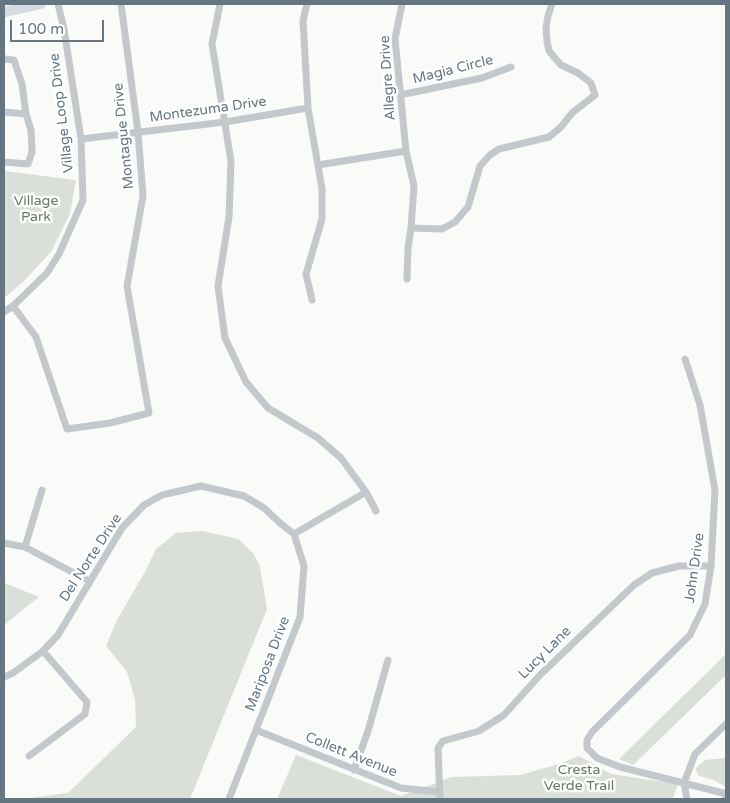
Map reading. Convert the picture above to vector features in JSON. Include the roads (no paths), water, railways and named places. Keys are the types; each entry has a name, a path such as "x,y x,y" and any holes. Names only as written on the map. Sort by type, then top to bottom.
{"main road":[{"path":"4,12 41,4"}],"street":[{"name":"Village Loop Drive","path":"4,312 13,306 47,272 59,254 83,200 81,139 64,29 58,4"},
{"name":"Montague Drive","path":"13,306 36,337 67,429 110,423 149,413 127,286 143,196 138,132 121,4"},
{"path":"220,4 212,44 231,161 229,217 218,286 225,338 246,382 268,408 318,438 340,458 366,492 376,511"},
{"path":"307,4 303,21 308,108 322,189 322,219 306,274 312,300"},
{"name":"Allegre Drive","path":"402,4 395,39 406,151 414,186 408,248 408,279"},
{"path":"411,228 442,229 455,222 468,206 480,166 490,154 499,149 549,137 562,127 572,113 595,95 591,83 578,73 560,65 549,51 547,42 548,16 552,4"},
{"path":"4,59 14,60 22,84 32,152 28,164 4,162"},
{"name":"Magia Circle","path":"400,95 482,78 511,67"},
{"name":"Montezuma Drive","path":"81,139 225,122 308,108"},
{"path":"4,112 26,114"},
{"path":"318,165 406,151"},
{"name":"John Drive","path":"684,783 620,767 597,758 587,748 587,740 592,732 690,635 705,604 711,566 715,490 700,404 686,359"},
{"name":"Del Norte Drive","path":"4,677 13,674 43,651 58,636 122,528 144,504 162,495 201,486 244,496 264,508 294,534"},
{"path":"25,547 42,490"},
{"path":"294,534 366,492"},
{"name":"Mariposa Drive","path":"229,799 300,617 304,566 294,534"},
{"path":"4,543 25,547 89,581"},
{"name":"Lucy Lane","path":"440,795 438,748 443,741 479,731 504,715 540,675 634,585 652,573 679,566 711,566"},
{"path":"29,756 85,714 87,702 43,651"},
{"path":"354,770 368,731 388,660"},
{"path":"688,799 684,783 695,754 726,724"},
{"name":"Collett Avenue","path":"256,730 400,788 440,795"},
{"path":"684,783 723,793 726,796"}],"park label":[{"name":"Village Park","path":"36,210"},
{"name":"Cresta Verde Trail","path":"579,778"}]}
